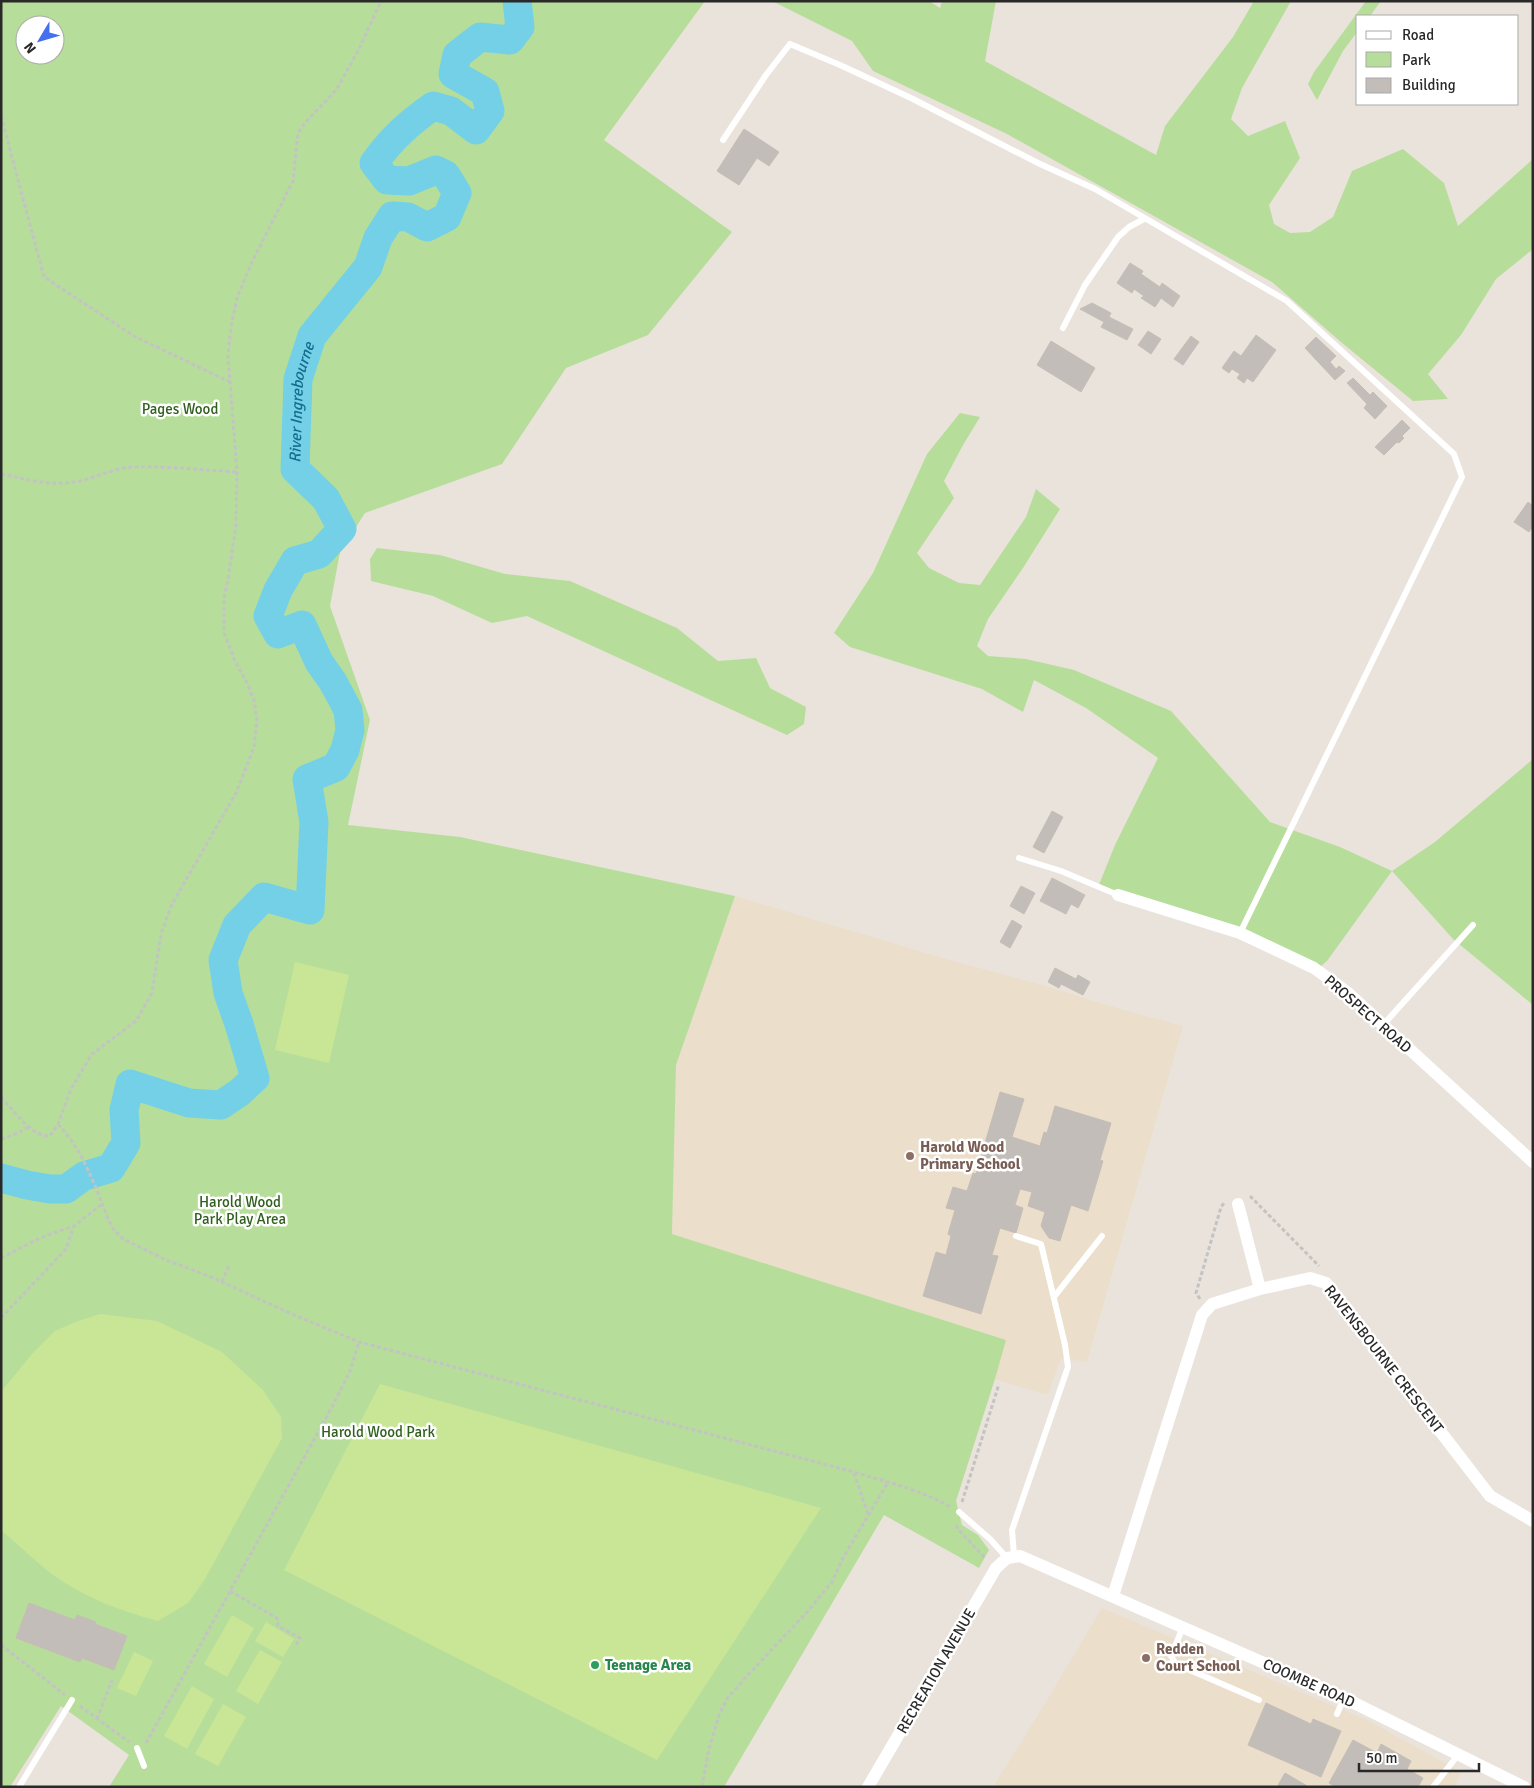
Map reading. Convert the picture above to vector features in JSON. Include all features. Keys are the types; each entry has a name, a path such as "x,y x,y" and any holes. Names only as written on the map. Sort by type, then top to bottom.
{"street":[{"name":"PROSPECT ROAD","path":"1118,895 1240,933 1314,968 1348,992 1533,1162"},
{"path":"1238,1204 1260,1289"},
{"name":"RAVENSBOURNE CRESCENT","path":"1113,1596 1202,1315 1207,1307 1212,1304 1260,1289 1310,1278 1326,1283 1490,1496 1533,1521"},
{"name":"COOMBE ROAD","path":"1010,1557 1025,1558 1344,1698 1524,1787"},
{"name":"RECREATION AVENUE","path":"868,1787 996,1568 1010,1557"}],"lane":[{"path":"723,140 766,75 790,44 840,65 911,98 1038,163 1095,189 1287,301 1454,454 1462,477 1240,933"},
{"path":"1063,328 1085,285 1118,237 1129,226 1144,219"},
{"path":"1019,858 1060,871 1118,895"},
{"path":"1383,1024 1473,925"},
{"path":"1010,1557 1012,1530 1068,1367 1065,1345 1042,1244 1016,1236"},
{"path":"1054,1297 1102,1236"},
{"path":"959,1512 1010,1557"},
{"path":"1184,1627 1171,1656 1176,1664 1259,1700"},
{"path":"1337,1714 1344,1698"},
{"path":"19,1787 72,1700"},
{"path":"136,1748 144,1766"},
{"path":"1433,1787 1458,1755"}],"path":[{"path":"1,1097 29,1127 43,1136 50,1136 58,1124 71,1090 92,1054 136,1021 152,992 160,934 172,904 236,793 254,747 257,720 254,700 235,662 224,632 224,598 236,525 237,472 229,346 231,327 237,298 251,264 292,181 298,133 336,89 359,48 381,1"},
{"path":"1,116 44,277 134,336 230,382"},
{"path":"1,474 36,482 52,483 74,482 131,467 237,472"},
{"path":"58,1124 71,1138 85,1161 112,1226 123,1239 166,1260 222,1282 359,1342 854,1472 940,1501 959,1512"},
{"path":"1,1139 29,1127"},
{"path":"1,1258 40,1238 74,1226 102,1204"},
{"path":"1,1318 66,1249 74,1226"},
{"path":"222,1282 229,1265"},
{"path":"1,1645 136,1748 144,1747 332,1407 350,1371 359,1342"},
{"path":"996,1568 955,1524 998,1384"},
{"path":"854,1472 868,1515"},
{"path":"702,1787 709,1749 719,1715 727,1699 808,1611 832,1582 842,1558 888,1482"},
{"path":"230,1591 277,1618 278,1626 300,1638 295,1648"},
{"path":"98,1719 112,1680"}],"shaded area":[{"name":"Harold Wood Primary School","path":"735,896 946,959 1183,1026 1087,1362 1061,1358 1048,1394 995,1379 1005,1340 672,1234 676,1065"},
{"name":"Redden Court School","path":"1102,1608 1367,1720 1461,1772 1455,1787 993,1787"}],"green space":[{"path":"1,1 705,1 604,140 732,232 648,335 566,368 502,464 365,513 340,552 330,606 370,720 348,825 460,837 735,896 676,1065 672,1234 1006,1340 956,1501 962,1525 978,1535 989,1550 979,1568 884,1515 724,1787 109,1787 129,1755 61,1706 10,1787 1,1787"},
{"path":"772,1 929,1 940,8 942,1 996,1 985,61 1156,155 1165,126 1233,37 1254,1 1291,1 1242,88 1231,119 1248,136 1285,121 1300,158 1269,205 1274,224 1290,233 1310,232 1333,217 1352,171 1403,149 1444,183 1458,226 1533,159 1533,249 1496,279 1461,335 1428,374 1448,399 1413,401 1272,282 1007,134 873,71 852,41"},
{"path":"1366,1 1381,1 1371,15 1356,15 1356,34 1343,51 1317,100 1308,84 1314,72"},
{"path":"960,413 980,417 944,481 954,498 917,553 929,568 959,583 980,585 1026,517 1036,489 1060,509 988,619 977,646 988,656 1026,659 1074,670 1171,711 1270,822 1340,847 1392,871 1327,961 1316,970 1240,933 1098,887 1115,845 1158,758 1086,708 1034,680 1023,712 982,689 850,647 834,633 873,573 927,454"},
{"path":"377,548 440,555 505,574 570,581 677,628 718,661 756,658 770,688 806,707 804,724 787,735 527,616 492,623 433,596 371,581 370,559"},
{"path":"1533,759 1533,1005 1453,939 1392,871 1435,842"},
{"path":"295,962 349,975 329,1063 275,1050"},
{"path":"100,1314 157,1321 222,1352 263,1390 281,1417 282,1438 205,1579 188,1603 158,1621 104,1603 65,1583 40,1565 3,1532 1,1528 1,1392 32,1354 55,1331"},
{"name":"Teenage Area","path":"380,1384 821,1508 657,1760 284,1570"},
{"path":"232,1615 254,1628 227,1677 204,1664"},
{"path":"266,1622 294,1639 283,1657 255,1641"},
{"path":"260,1650 282,1662 258,1704 236,1691"},
{"path":"134,1652 153,1661 136,1696 117,1688"},
{"path":"192,1686 214,1699 187,1749 164,1736"},
{"path":"223,1704 246,1717 218,1766 195,1754"}],"building":[{"path":"744,129 779,152 769,166 757,158 739,185 717,171"},
{"path":"1130,263 1143,271 1141,274 1160,287 1162,283 1180,296 1173,307 1161,298 1155,307 1141,298 1144,296 1134,289 1132,293 1117,283"},
{"path":"1092,303 1111,313 1109,317 1133,329 1127,340 1101,327 1104,322 1080,309"},
{"path":"1148,331 1161,339 1151,354 1138,345"},
{"path":"1256,335 1276,350 1253,382 1247,378 1244,383 1237,378 1240,374 1232,369 1229,373 1222,368 1234,351 1241,356"},
{"path":"1191,336 1199,342 1183,365 1174,359"},
{"path":"1316,337 1336,356 1330,362 1336,369 1339,366 1345,371 1335,380 1305,348"},
{"path":"1051,341 1095,368 1081,392 1037,365"},
{"path":"1353,378 1370,395 1373,392 1387,406 1375,419 1364,408 1367,404 1347,383"},
{"path":"1402,420 1410,428 1402,436 1404,438 1384,455 1375,447"},
{"path":"1528,502 1533,506 1533,526 1529,532 1514,522"},
{"path":"1052,811 1063,817 1044,853 1033,847"},
{"path":"1052,878 1085,895 1078,908 1071,904 1066,914 1040,901"},
{"path":"1021,886 1035,893 1024,914 1010,906"},
{"path":"1012,920 1022,926 1010,948 1000,942"},
{"path":"1055,968 1076,979 1078,975 1090,982 1083,995 1061,984 1059,988 1048,982"},
{"path":"1000,1092 1024,1099 1012,1137 1040,1146 1044,1132 1047,1133 1055,1106 1111,1123 1100,1160 1103,1161 1088,1211 1071,1205 1060,1241 1049,1238 1041,1226 1045,1212 1028,1206 1032,1192 1020,1189 1015,1205 1023,1208 1016,1233 1000,1228 992,1255 998,1256 981,1314 923,1296 936,1252 946,1255 951,1236 948,1234 955,1210 946,1208 953,1187 967,1191 973,1173 976,1174"},
{"path":"29,1603 75,1620 77,1615 127,1636 114,1670 82,1658 80,1662 16,1638"},
{"path":"1266,1703 1311,1724 1313,1719 1341,1731 1321,1777 1248,1745"},
{"path":"1353,1740 1377,1753 1381,1744 1411,1761 1407,1769 1423,1778 1418,1787 1335,1787 1329,1783"},
{"path":"1285,1773 1309,1787 1277,1787"}],"waterway":[{"name":"River Ingrebourne","path":"1,1178 50,1189 66,1189 84,1176 111,1168 126,1143 124,1110 130,1084 189,1103 221,1105 240,1092 255,1078 228,993 223,960 237,925 264,897 310,910 314,822 307,779 336,767 345,750 350,730 348,710 333,682 319,662 302,625 278,634 268,616 278,590 295,561 319,554 342,529 326,499 295,469 298,379 312,336 368,267 378,238 392,216 408,217 427,227 447,217 457,193 446,175 436,170 409,181 387,180 374,163 401,132 433,106 451,111 476,130 490,111 485,92 453,74 457,55 480,37 510,40 520,27 517,1"}],"place":[{"name":"Harold Wood Primary School","path":"910,1156"},
{"name":"Redden Court School","path":"1146,1658"},
{"name":"Teenage Area","path":"595,1665"}],"park label":[{"name":"Pages Wood","path":"180,409"},
{"name":"Harold Wood Park Play Area","path":"240,1210"},
{"name":"Harold Wood Park","path":"378,1432"}]}
